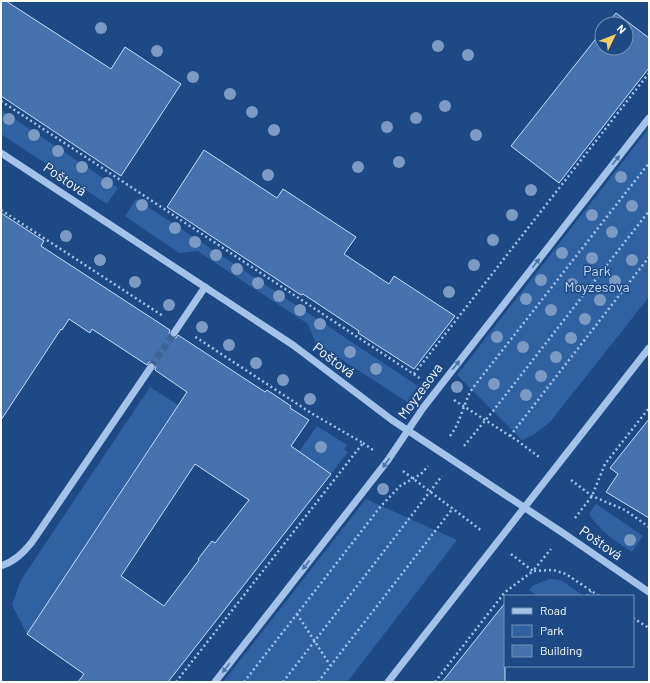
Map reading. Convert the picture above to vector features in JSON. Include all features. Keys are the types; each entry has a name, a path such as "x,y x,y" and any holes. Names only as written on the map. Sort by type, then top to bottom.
{"street":[{"name":"Moyzesova","path":"215,682 388,460 437,389 649,118"},
{"name":"Poštová","path":"1,152 293,345 408,430 649,592"},
{"path":"174,333 205,287"},
{"path":"388,682 649,348"},
{"path":"1,566 11,562 23,553 32,542 151,367"}],"path":[{"path":"414,374 649,73"},
{"path":"1,102 486,420 592,496 626,510 649,527"},
{"path":"244,682 381,506 400,486 421,474 426,469 452,434 472,389 649,163"},
{"path":"1,210 18,223 311,413 363,443 431,491 533,571 559,571 597,595"},
{"path":"288,682 284,681 314,640 431,491 467,441 486,420 649,211"},
{"path":"510,436 649,257"},
{"path":"435,682 505,592 533,571 592,496 605,464 649,408"},
{"path":"176,682 363,443"},
{"path":"318,682 453,508"},
{"path":"588,595 591,591"},
{"path":"297,614 330,665"},
{"path":"634,619 649,628"}],"green space":[{"path":"1,110 118,188 107,204 1,134"},
{"name":"Park Moyzesova","path":"649,128 649,297 550,422 533,435 522,440 457,375"},
{"path":"136,199 418,386 407,402 315,342 308,324 198,251 179,253 125,216"},
{"path":"150,387 178,405 27,634 12,605 21,580"},
{"path":"317,426 347,445 344,449 348,452 331,474 299,452"},
{"path":"366,499 457,540 347,682 223,682"},
{"path":"596,504 643,536 632,552 608,535 593,520 589,514"},
{"path":"549,579 561,580 582,595 536,595 529,590 534,585"}],"building":[{"path":"1,1 6,1 111,69 125,47 181,84 121,176 1,96"},
{"path":"634,27 649,38 649,68 559,183 511,146 594,41 594,56 634,56"},
{"path":"204,150 277,198 283,189 356,237 344,254 389,284 394,276 455,316 414,369 358,333 359,331 303,294 301,295 167,207"},
{"path":"1,213 44,241 41,246 170,330 169,333 171,337 176,338 178,335 265,392 267,390 291,406 290,408 309,420 291,446 331,474 168,682 78,682 84,674 27,634 187,392 155,370 156,365 153,363 149,362 147,365 92,329 90,333 69,319 1,420","holes":["195,464 249,500 215,543 212,541 164,606 121,576"]},
{"path":"649,419 649,518 606,492 618,474 610,468"},
{"path":"504,604 505,682 442,682"}],"tunnel":[{"path":"151,367 174,333"}]}
